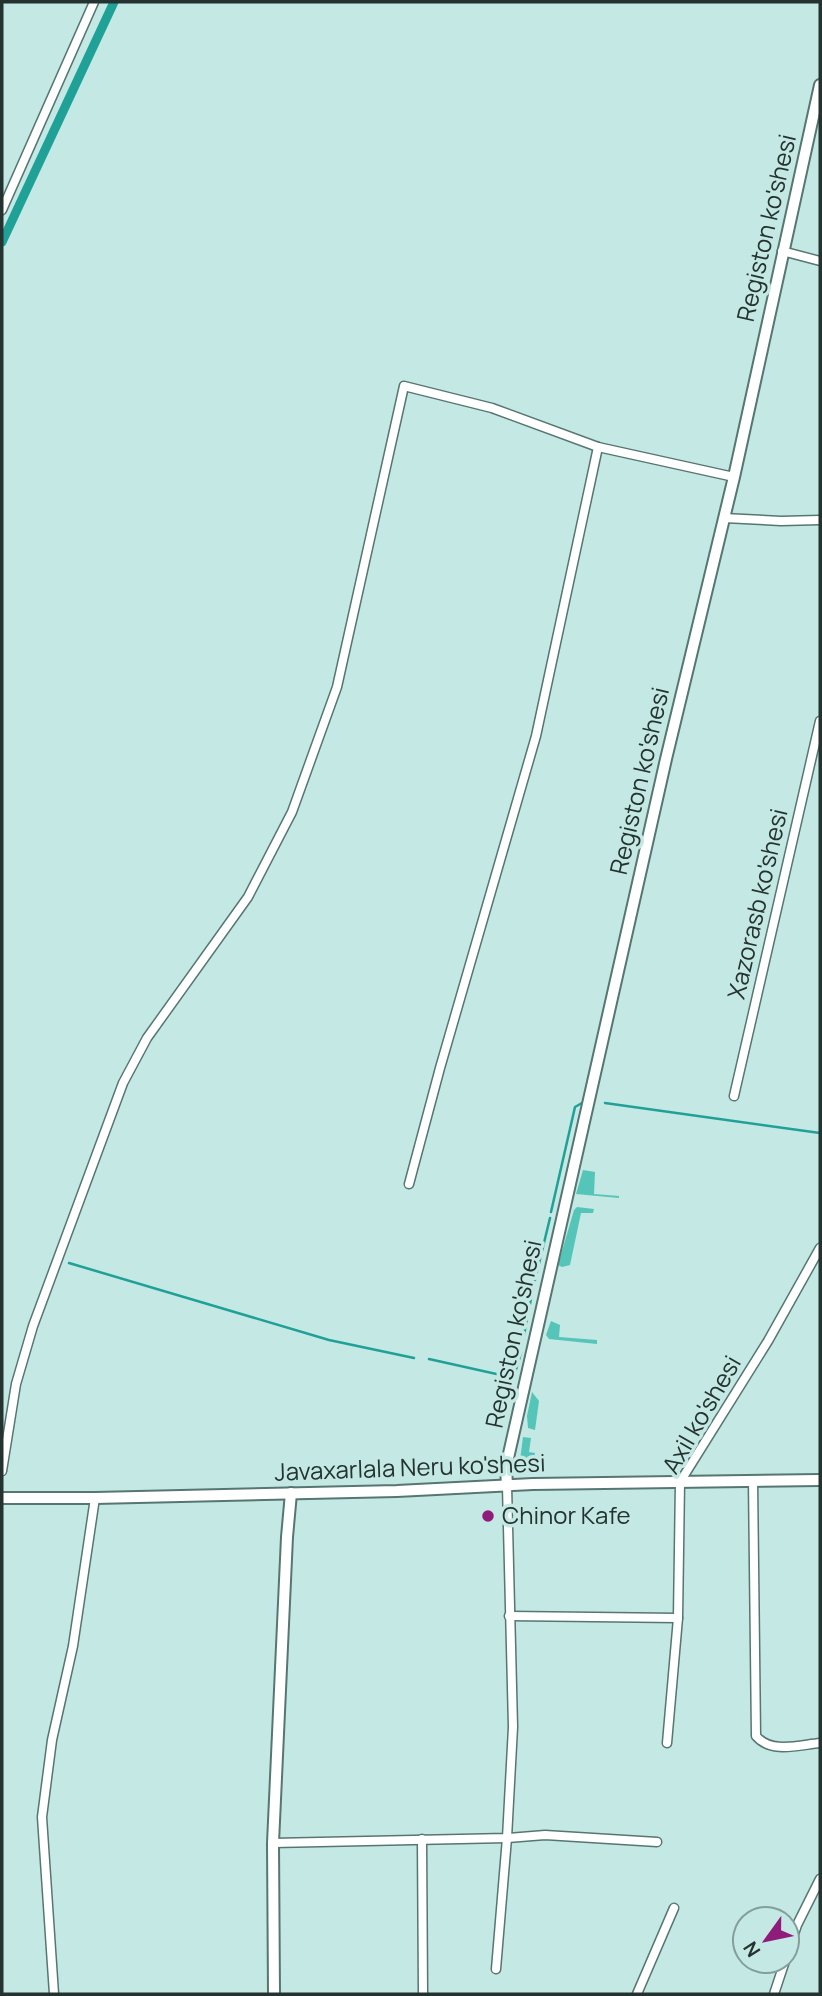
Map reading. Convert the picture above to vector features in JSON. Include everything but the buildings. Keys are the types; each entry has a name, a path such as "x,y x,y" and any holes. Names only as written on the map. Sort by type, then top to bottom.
{"street":[{"path":"2,210 94,2"},
{"name":"Registon ko'shesi","path":"507,1486 506,1467 562,1215 666,759 734,477 820,86"},
{"path":"782,251 820,261"},
{"path":"2,1471 16,1384 33,1326 123,1083 147,1038 248,897 292,812 337,687 404,386 492,408 598,447 734,477"},
{"path":"409,1184 536,736 598,447"},
{"path":"724,518 820,520"},
{"name":"Xazorasb ko'shesi","path":"734,1096 820,721"},
{"name":"Axil ko'shesi","path":"667,1744 678,1618 680,1482 768,1341 820,1248"},
{"path":"753,1480 756,1736 761,1742 771,1746 820,1743"},
{"name":"Javaxarlala Neru ko'shesi","path":"2,1498 95,1499 507,1486 820,1480"},
{"path":"496,1969 513,1727 507,1486"},
{"path":"274,1994 273,1843 291,1493"},
{"path":"54,1994 45,1830 42,1817 52,1740 73,1646 95,1499"},
{"path":"509,1616 678,1618"},
{"path":"273,1843 545,1835 657,1842"},
{"path":"422,1839 423,1994"},
{"path":"801,1917 820,1879"},
{"path":"637,1994 674,1908"},
{"path":"774,1994 780,1975"}],"shaded area":[{"path":"583,1170 595,1172 594,1194 619,1198 576,1194"},
{"path":"577,1207 594,1209 593,1213 581,1213 570,1265 562,1267 558,1265"},
{"path":"551,1321 560,1325 559,1337 597,1340 597,1344 549,1339 546,1335"},
{"path":"532,1392 539,1401 535,1430 528,1428 527,1416"},
{"path":"523,1437 531,1438 529,1452 535,1453 532,1473 520,1472 519,1468"}],"waterway":[{"path":"2,242 114,2"},
{"path":"551,1212 575,1107 582,1103"},
{"path":"605,1103 820,1133"},
{"path":"535,1280 550,1218"},
{"path":"69,1263 329,1340 414,1358"},
{"path":"529,1309 533,1288"},
{"path":"524,1335 527,1319"},
{"path":"429,1359 510,1377 515,1373 521,1353"}],"place":[{"name":"Chinor Kafe","path":"488,1516"}]}
